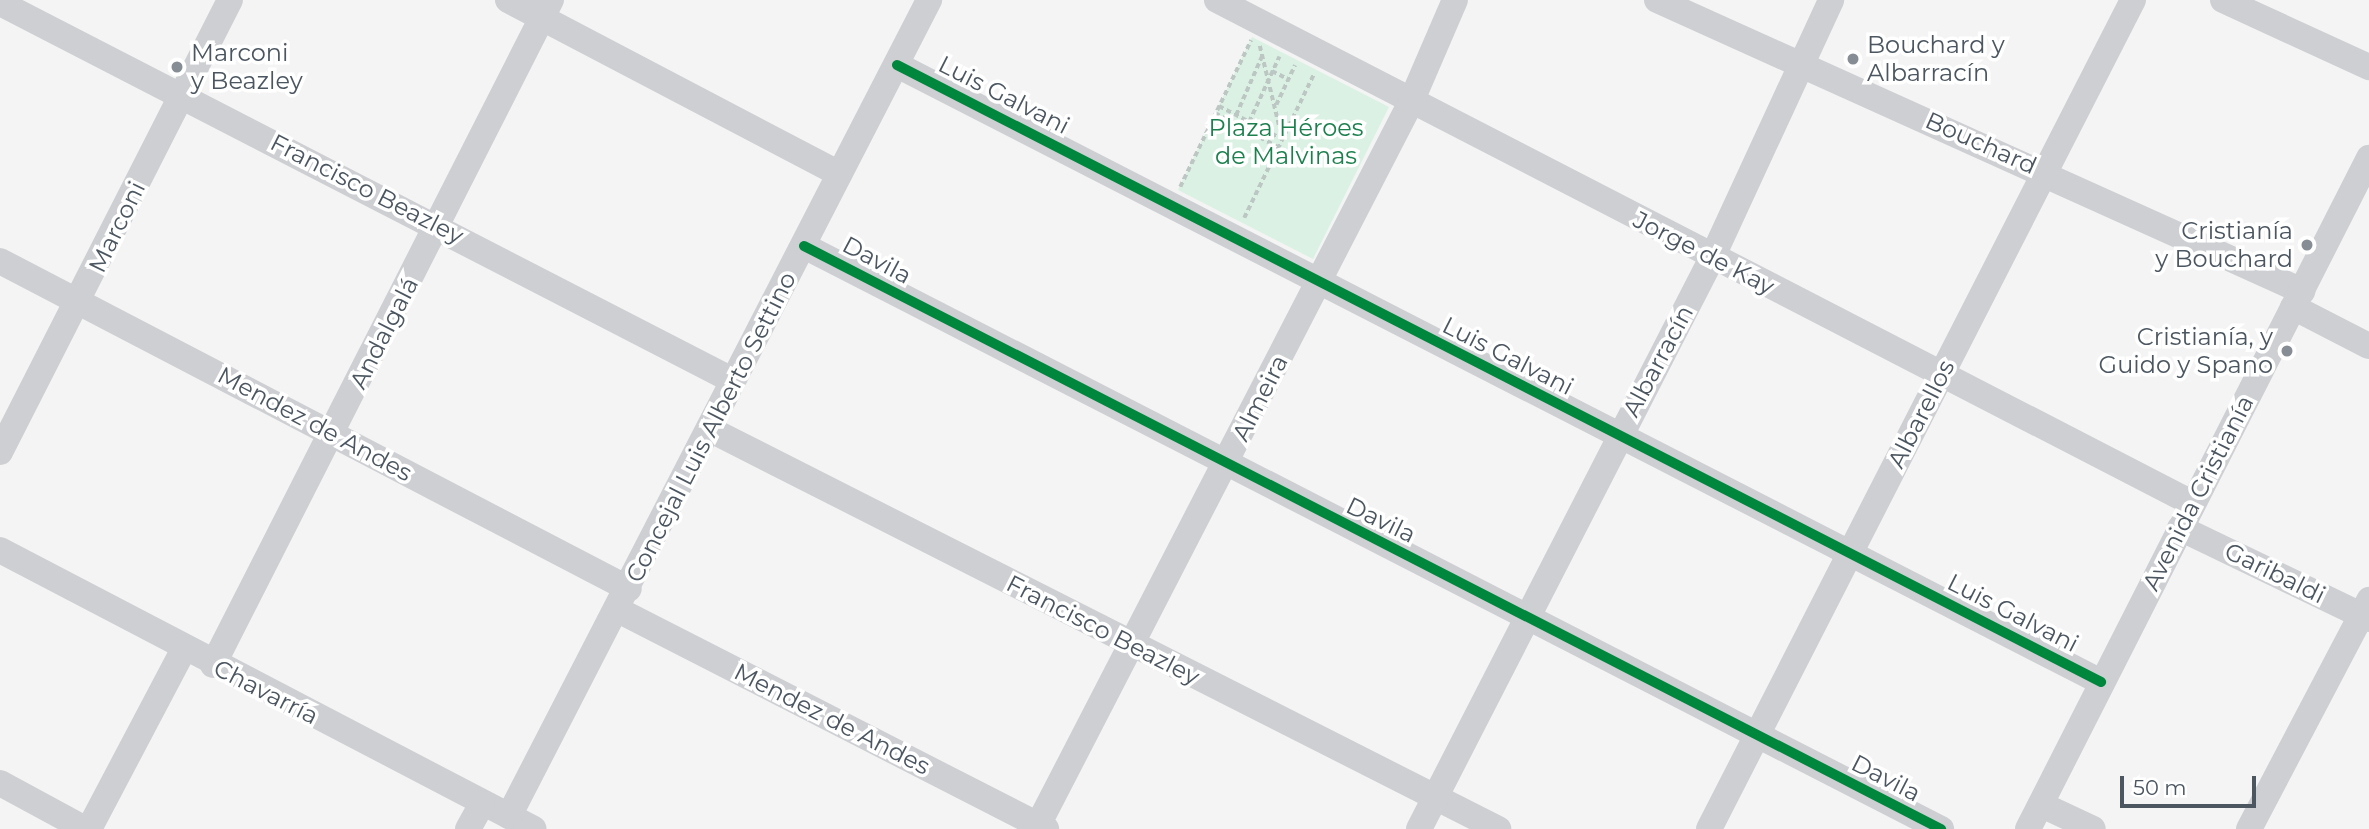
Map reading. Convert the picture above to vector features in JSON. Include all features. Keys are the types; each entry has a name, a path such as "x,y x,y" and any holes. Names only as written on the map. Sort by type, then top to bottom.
{"street":[{"name":"Marconi","path":"0,452 80,302 230,0"},
{"path":"508,0 547,9 839,174"},
{"name":"Concejal Luis Alberto Settino","path":"509,816 624,599 732,380 804,246 929,0"},
{"name":"Jorge de Kay","path":"1217,0 1712,258 1942,373 2192,503"},
{"name":"Almeira","path":"1040,828 1411,102 1455,0"},
{"name":"Bouchard","path":"1657,0 2046,172 2298,299 2369,346"},
{"name":"Albarracín","path":"1419,829 1712,258 1831,0"},
{"name":"Albarellos","path":"1709,829 2133,0"},
{"path":"2223,0 2369,67"},
{"name":"Francisco Beazley","path":"0,3 440,226 732,380"},
{"name":"Andalgalá","path":"213,665 440,226 547,9"},
{"name":"Luis Galvani","path":"897,65 2101,682"},
{"name":"Avenida Cristianía","path":"2028,829 2369,158"},
{"name":"Davila","path":"804,246 1225,465 1527,615 1941,829"},
{"name":"Mendez de Andes","path":"0,261 332,433 624,599 1040,828"},
{"name":"Francisco Beazley","path":"709,429 1497,829"},
{"name":"Garibaldi","path":"2180,528 2365,611"},
{"name":"Chavarría","path":"0,550 213,665 534,829"},
{"path":"2249,829 2365,611"},
{"path":"0,783 87,829 184,649"},
{"path":"468,829 482,804"},
{"path":"2042,805 2093,829"}],"path":[{"path":"1263,56 1284,37"},
{"path":"1236,115 1263,56 1284,37"},
{"path":"1249,122 1284,37"},
{"path":"1275,107 1288,79 1284,37"},
{"path":"1171,204 1219,106 1284,37"},
{"path":"1235,237 1282,139 1284,37"},
{"path":"1263,56 1282,139"},
{"path":"1272,71 1288,79"},
{"path":"1219,106 1282,139"},
{"path":"1215,113 1279,147"}],"green space":[{"name":"Plaza Héroes de Malvinas","path":"1252,37 1389,107 1313,259 1178,190"}],"cycle path":[{"path":"897,65 2101,682"},
{"path":"804,246 1941,829"}],"place":[{"name":"Bouchard y Albarracín","path":"1853,59"},
{"name":"Marconi y Beazley","path":"177,67"},
{"name":"Cristianía y Bouchard","path":"2307,245"},
{"name":"Cristianía, y Guido y Spano","path":"2287,351"}]}
